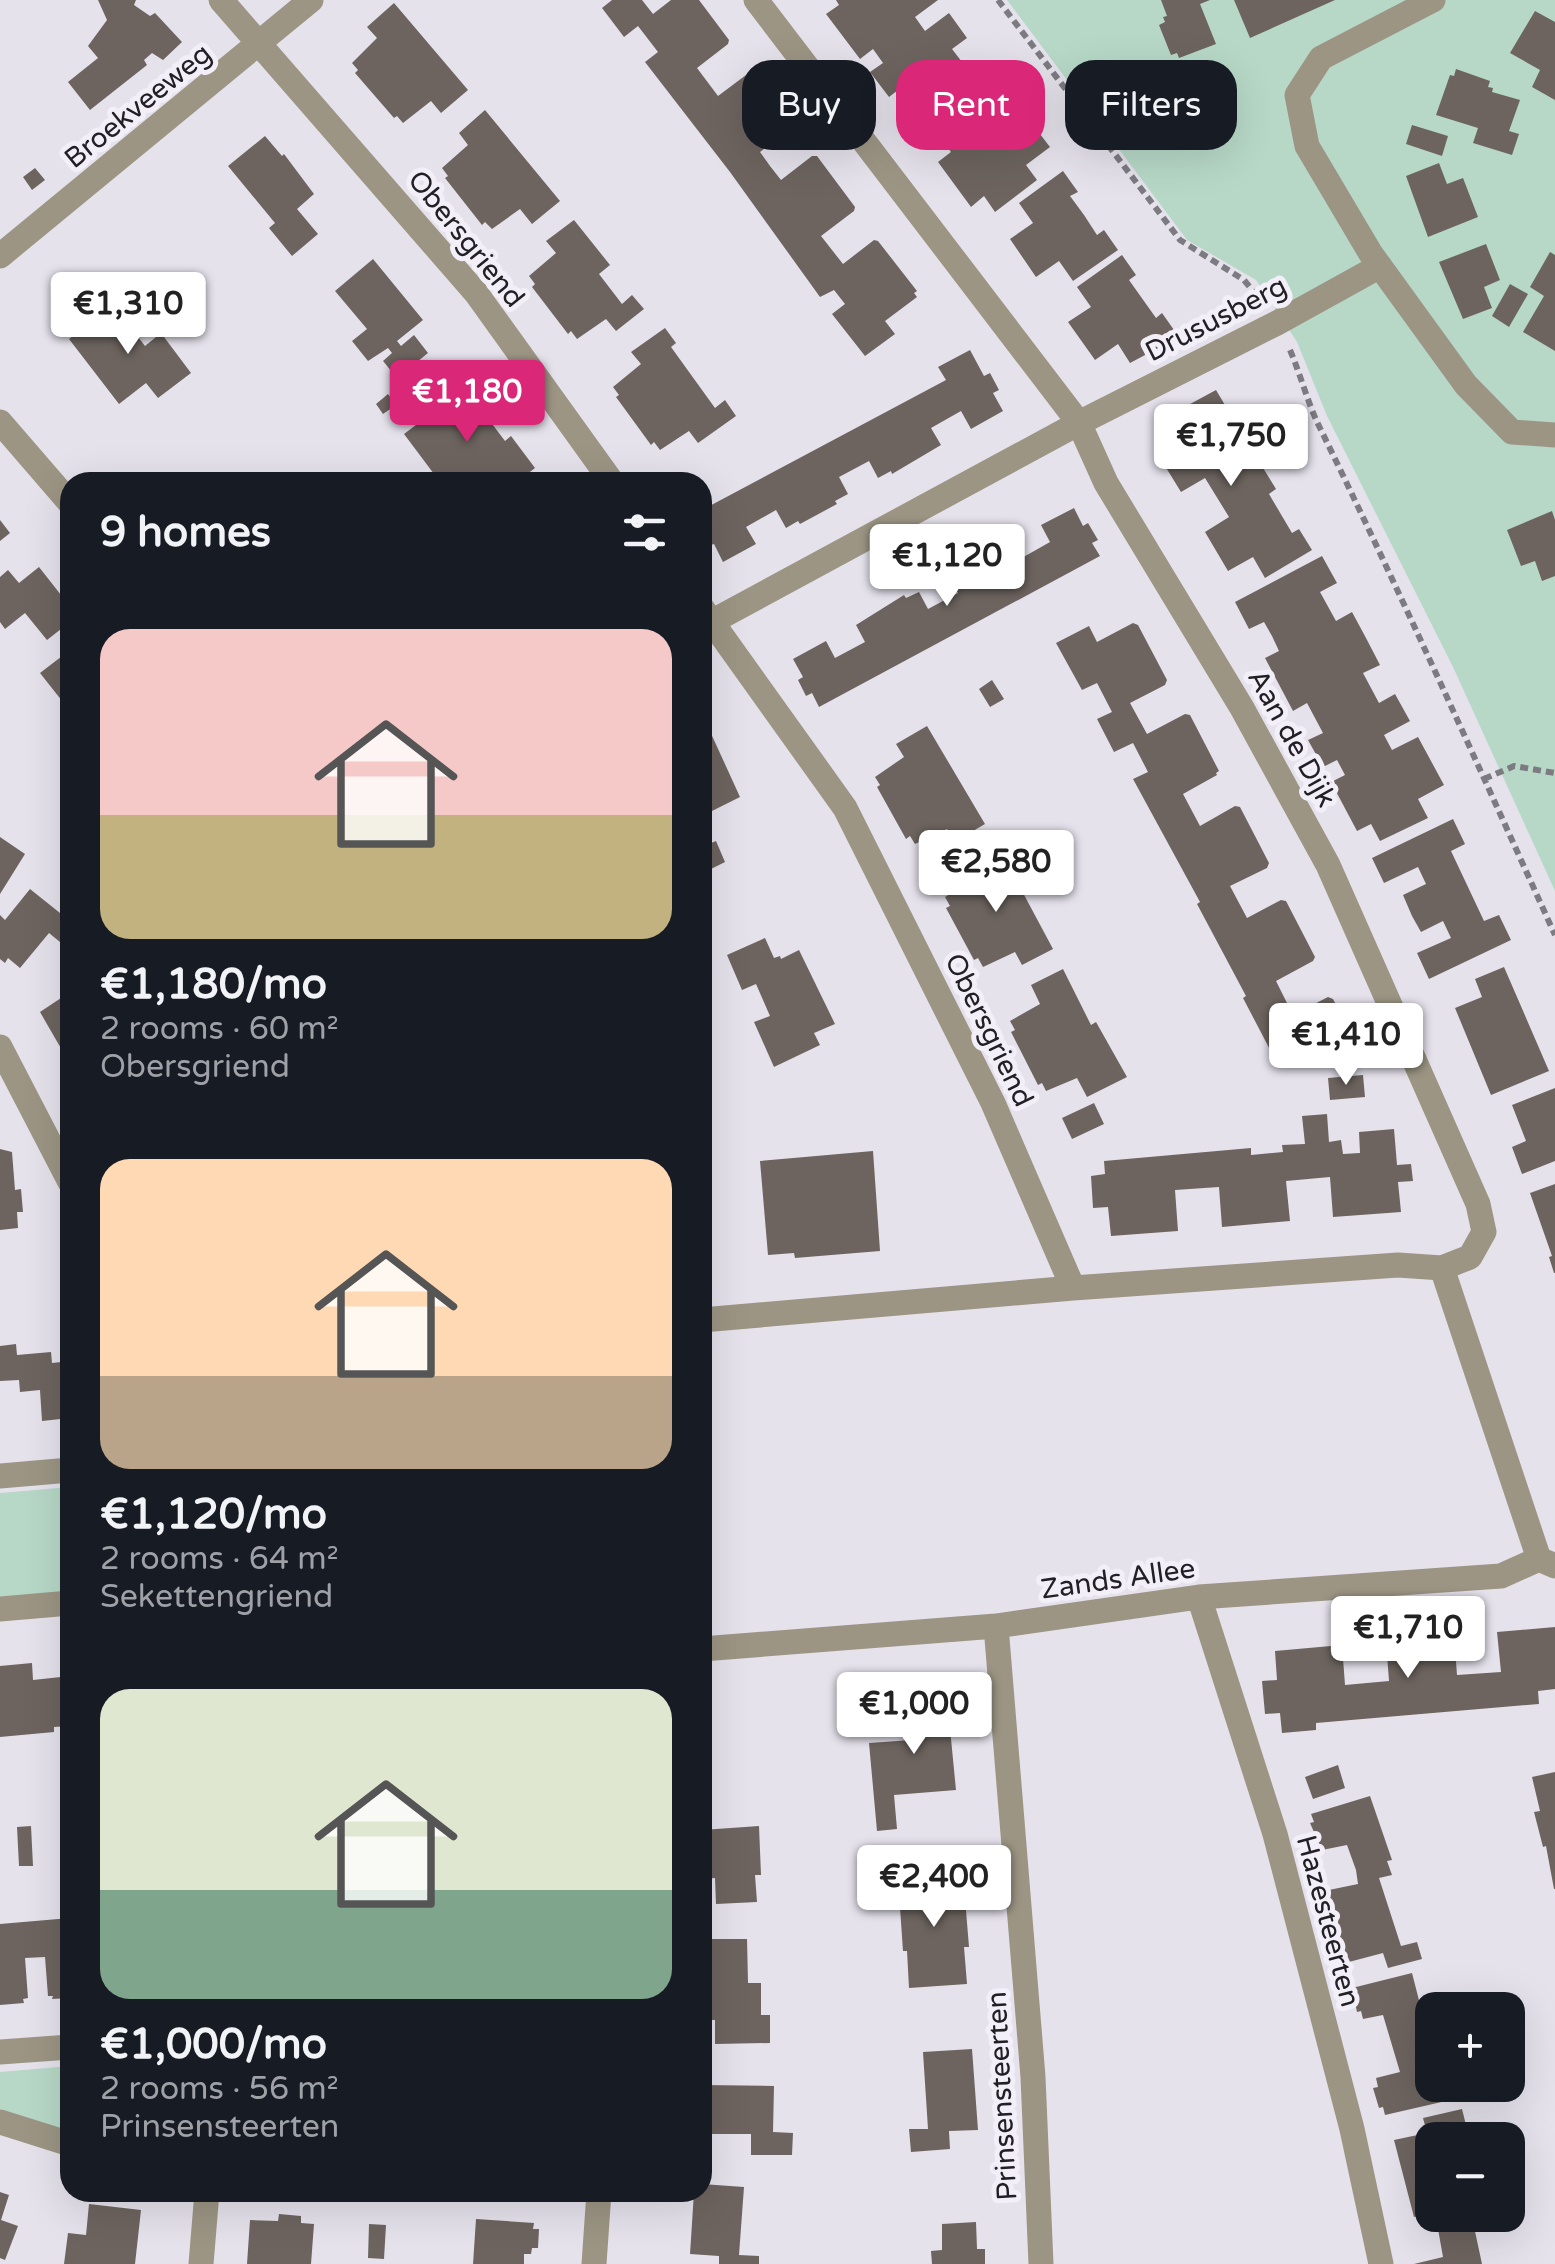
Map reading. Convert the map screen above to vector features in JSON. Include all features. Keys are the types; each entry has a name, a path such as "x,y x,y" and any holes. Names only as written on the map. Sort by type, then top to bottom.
{"street":[{"name":"Obersgriend","path":"221,0 476,293 605,472"},
{"name":"Broekveeweg","path":"0,256 311,0"},
{"name":"Aan de Dijk","path":"756,0 1078,423 1106,483 1242,708 1328,865 1478,1204 1484,1232 1470,1257 1442,1268"},
{"path":"1433,0 1321,58 1297,95 1307,146 1380,266 1466,385 1512,432 1555,435"},
{"name":"Drususberg","path":"712,616 1078,423 1278,323 1380,266"},
{"path":"0,422 60,491"},
{"name":"Obersgriend","path":"712,627 845,808 993,1103 1072,1288"},
{"path":"0,1047 8,1075 60,1165"},
{"path":"712,1319 1398,1265 1442,1268 1547,1563"},
{"path":"0,1476 60,1471"},
{"name":"Zands Allee","path":"712,1649 996,1626 1200,1598 1501,1576 1547,1563"},
{"name":"Hazesteerten","path":"1200,1598 1275,1834 1352,2129 1381,2264"},
{"path":"0,1609 60,1604"},
{"name":"Prinsensteerten","path":"996,1626 1030,2039 1041,2264"},
{"path":"0,2052 60,2049"},
{"path":"0,2122 60,2141"},
{"path":"200,2264 206,2202"},
{"path":"594,2264 598,2202"}],"path":[{"path":"998,0 1180,240 1244,280 1278,323 1318,424 1420,634 1555,935"},
{"path":"1484,778 1514,766 1555,773"}],"green space":[{"path":"1007,0 1555,0 1555,891 1453,667 1327,416 1297,342 1256,280 1187,240 1120,150 1237,150 1237,60 1065,60 1065,77"},
{"path":"60,1488 60,1593 0,1598 0,1493"},
{"path":"60,2067 60,2131 0,2116 0,2072"}],"building":[{"path":"98,0 136,0 134,5 150,16 155,13 182,42 163,60 152,53 144,60 147,65 90,110 68,82 98,58 88,46 107,20"},
{"path":"612,0 642,0 653,14 671,0 699,0 729,40 697,68 718,96 742,78 742,150 763,150 760,152 781,180 817,156 855,207 821,236 843,264 874,240 878,241 917,291 917,297 885,321 895,334 865,356 832,314 845,304 834,290 820,297 645,62 658,52 638,26 624,37 602,8"},
{"path":"836,0 938,0 915,17 925,31 949,13 967,38 952,49 960,60 896,60 896,92 889,97 876,80 876,68 883,63 873,49 860,59 826,14 839,5"},
{"path":"1161,0 1210,0 1200,4 1216,44 1179,58 1177,53 1171,55 1159,25 1167,16"},
{"path":"1234,0 1335,0 1250,38"},
{"path":"394,3 468,90 441,113 431,101 403,123 397,116 394,118 355,73 358,70 352,63 377,38 367,27"},
{"path":"1535,11 1555,22 1555,100 1532,87 1540,70 1510,53"},
{"path":"1456,69 1490,81 1488,87 1493,88 1492,92 1520,100 1509,131 1519,134 1512,155 1473,143 1478,128 1436,115 1450,75 1454,76"},
{"path":"485,110 560,201 532,224 520,209 492,229 485,222 482,225 445,178 448,176 442,168 468,145 459,133"},
{"path":"1412,125 1448,136 1442,156 1406,144"},
{"path":"265,136 314,194 297,209 318,234 292,256 269,228 275,223 228,166"},
{"path":"1045,141 1050,147 1026,165 1037,180 995,212 984,196 971,207 938,162 951,152 1045,150"},
{"path":"1439,163 1447,184 1463,178 1478,217 1428,237 1406,176"},
{"path":"35,168 45,180 32,190 23,177"},
{"path":"1063,171 1078,192 1070,196 1097,235 1104,230 1118,250 1073,281 1059,261 1036,277 1010,239 1033,223 1019,203"},
{"path":"574,220 610,265 599,274 622,304 632,295 644,309 616,331 606,319 577,339 571,331 568,334 532,287 535,284 529,276 556,253 546,241"},
{"path":"1486,244 1500,280 1484,287 1492,308 1463,319 1439,262"},
{"path":"1550,252 1555,255 1555,351 1523,332 1544,296 1530,287"},
{"path":"1122,255 1136,275 1129,280 1156,318 1162,313 1179,337 1130,363 1118,344 1095,360 1068,322 1091,307 1077,287"},
{"path":"373,259 423,320 397,341 401,346 414,335 428,353 397,378 383,361 392,353 388,348 368,361 352,341 367,329 335,291"},
{"path":"1510,284 1528,294 1509,327 1492,316"},
{"path":"113,305 145,346 161,333 191,373 158,398 146,383 119,404 69,339"},
{"path":"665,328 676,343 671,347 715,408 725,400 736,416 698,443 689,431 660,450 654,442 651,445 613,387 641,364 631,352"},
{"path":"970,350 984,376 990,373 999,390 993,393 1003,411 971,429 961,411 931,428 941,445 892,474 891,471 878,478 869,461 839,477 848,494 800,524 798,521 786,528 776,510 746,527 756,544 723,562 712,545 712,505 946,380 938,367"},
{"path":"465,388 505,441 511,436 535,468 530,472 432,472 404,434"},
{"path":"1216,390 1228,410 1221,414 1244,454 1252,450 1276,489 1269,494 1292,533 1299,529 1312,550 1265,578 1253,557 1228,571 1205,532 1229,517 1205,478 1181,492 1157,453 1181,438 1168,416"},
{"path":"388,394 396,405 383,414 376,404"},
{"path":"1074,508 1083,526 1088,523 1098,540 1092,543 1100,556 819,707 812,693 806,696 798,680 803,677 793,659 826,641 835,658 865,642 856,625 904,595 906,598 919,592 928,609 958,593 948,576 961,569 959,566 1011,542 1020,559 1050,542 1041,525"},
{"path":"1552,511 1555,576 1542,581 1535,561 1521,566 1507,530"},
{"path":"0,520 10,533 0,541"},
{"path":"1322,556 1337,583 1320,592 1336,621 1352,612 1366,638 1380,665 1363,673 1379,703 1395,694 1410,721 1384,735 1392,750 1418,737 1444,785 1418,799 1428,818 1380,841 1371,824 1357,831 1331,782 1345,775 1337,760 1323,767 1308,740 1323,733 1307,703 1293,711 1265,658 1279,651 1272,636 1264,622 1249,629 1235,602"},
{"path":"39,567 60,594 60,630 47,640 25,613 5,629 0,622 0,577 8,570 19,583"},
{"path":"1133,623 1138,625 1167,680 1165,685 1130,703 1147,734 1190,715 1219,771 1183,794 1200,826 1235,806 1240,807 1269,863 1267,868 1230,886 1247,918 1286,901 1315,957 1276,981 1293,1015 1328,997 1333,999 1346,1024 1345,1029 1311,1047 1314,1052 1295,1062 1291,1056 1277,1063 1243,998 1246,996 1197,904 1200,902 1133,779 1148,772 1133,743 1114,752 1097,719 1112,712 1097,683 1082,690 1056,643 1089,626 1097,642"},
{"path":"60,658 60,698 40,673"},
{"path":"992,680 1004,699 990,707 979,689"},
{"path":"927,726 985,824 954,842 947,829 915,844 910,836 906,839 877,787 880,785 875,777 904,757 896,744"},
{"path":"712,736 740,797 712,811"},
{"path":"1453,819 1465,844 1451,851 1484,921 1499,915 1511,940 1429,979 1417,953 1451,938 1443,921 1421,932 1412,916 1403,895 1426,884 1418,867 1384,883 1372,858"},
{"path":"0,837 25,854 0,894"},
{"path":"716,841 725,862 712,868 712,843"},
{"path":"999,848 1053,949 1022,965 1015,952 983,967 978,958 974,960 946,908 950,906 945,897 975,879 968,866"},
{"path":"30,889 60,913 60,942 49,933 20,968 8,958 5,963 0,959 0,915 5,920"},
{"path":"765,938 774,958 781,959 799,950 835,1024 814,1033 820,1045 774,1067 754,1022 770,1016 756,984 742,990 727,955"},
{"path":"1504,967 1549,1071 1491,1095 1455,1008 1482,997 1475,979"},
{"path":"1063,969 1091,1025 1096,1022 1127,1077 1087,1097 1077,1078 1046,1091 1042,1083 1038,1085 1011,1032 1015,1030 1010,1021 1040,1004 1031,985"},
{"path":"60,999 60,1047 40,1012"},
{"path":"1363,1075 1365,1097 1330,1100 1328,1078"},
{"path":"1555,1088 1555,1161 1522,1174 1512,1147 1526,1141 1512,1105"},
{"path":"1094,1103 1104,1124 1072,1139 1062,1118"},
{"path":"1327,1114 1329,1142 1341,1140 1343,1154 1360,1153 1359,1132 1394,1129 1397,1165 1411,1164 1413,1181 1398,1182 1401,1212 1333,1217 1330,1177 1286,1181 1290,1221 1222,1227 1219,1187 1175,1190 1178,1231 1111,1236 1108,1207 1093,1208 1091,1176 1105,1174 1104,1161 1251,1148 1251,1155 1283,1152 1282,1145 1305,1144 1302,1116"},
{"path":"0,1149 12,1152 15,1190 21,1189 23,1212 17,1212 18,1228 0,1230"},
{"path":"873,1151 880,1251 795,1258 794,1253 768,1255 760,1161"},
{"path":"1555,1184 1555,1273 1554,1273 1530,1193"},
{"path":"16,1344 17,1355 51,1352 52,1363 60,1362 60,1419 42,1421 40,1390 20,1392 19,1380 0,1381 0,1346"},
{"path":"1555,1627 1555,1689 1538,1691 1539,1704 1316,1723 1316,1730 1282,1733 1280,1713 1265,1714 1262,1681 1277,1680 1275,1651 1342,1645 1345,1685 1389,1681 1386,1641 1454,1635 1457,1675 1501,1672 1497,1632"},
{"path":"32,1663 33,1680 60,1677 60,1727 54,1727 54,1732 0,1737 0,1666"},
{"path":"946,1687 956,1790 894,1795 897,1829 877,1831 869,1743 912,1740 907,1691"},
{"path":"1338,1765 1345,1788 1313,1799 1305,1777"},
{"path":"1555,1772 1554,1889 1546,1846 1543,1847 1534,1812 1540,1811 1532,1777"},
{"path":"1370,1796 1392,1860 1387,1861 1392,1875 1379,1878 1401,1946 1417,1942 1422,1959 1388,1968 1383,1953 1345,1963 1324,1891 1358,1884 1356,1870 1347,1845 1322,1850 1310,1823 1314,1822 1311,1814"},
{"path":"31,1826 33,1866 19,1866 17,1827"},
{"path":"759,1826 761,1875 755,1875 757,1902 716,1904 712,1829"},
{"path":"963,1874 969,1947 964,1947 967,1984 909,1988 898,1879"},
{"path":"60,1919 60,1999 48,1996 45,1957 25,1958 28,1998 23,1999 24,2003 0,2005 0,1924"},
{"path":"712,1939 747,1939 748,1983 761,1983 761,2015 770,2015 770,2043 715,2044"},
{"path":"1412,1973 1417,1992 1415,2102 1442,2102 1385,2115 1383,2107 1379,2108 1373,2088 1378,2087 1376,2078 1400,2072 1383,2015 1363,2019 1361,2011 1357,2012 1352,1988"},
{"path":"972,2049 978,2130 949,2131 950,2149 911,2152 909,2129 928,2129 923,2052"},
{"path":"712,2085 774,2086 773,2132 793,2133 792,2155 751,2155 751,2134 712,2134"},
{"path":"1462,2109 1465,2122 1424,2122 1423,2118"},
{"path":"1415,2136 1414,2217 1394,2140"},
{"path":"712,2185 744,2187 739,2255 759,2256 759,2264 719,2264 719,2256 690,2254 693,2202 712,2202"},
{"path":"0,2192 9,2195 1,2220 18,2226 5,2260 0,2258"},
{"path":"89,2204 141,2210 135,2264 64,2264 68,2233 86,2235"},
{"path":"279,2214 301,2216 301,2223 314,2224 311,2264 247,2264 250,2220 278,2221"},
{"path":"476,2219 534,2223 533,2229 539,2229 538,2248 524,2254 524,2264 473,2264"},
{"path":"976,2222 977,2249 985,2249 985,2264 932,2264 931,2251 942,2250 942,2224"},
{"path":"369,2224 386,2225 384,2259 368,2258"},
{"path":"1439,2232 1475,2232 1482,2264 1414,2264 1443,2257"}]}
